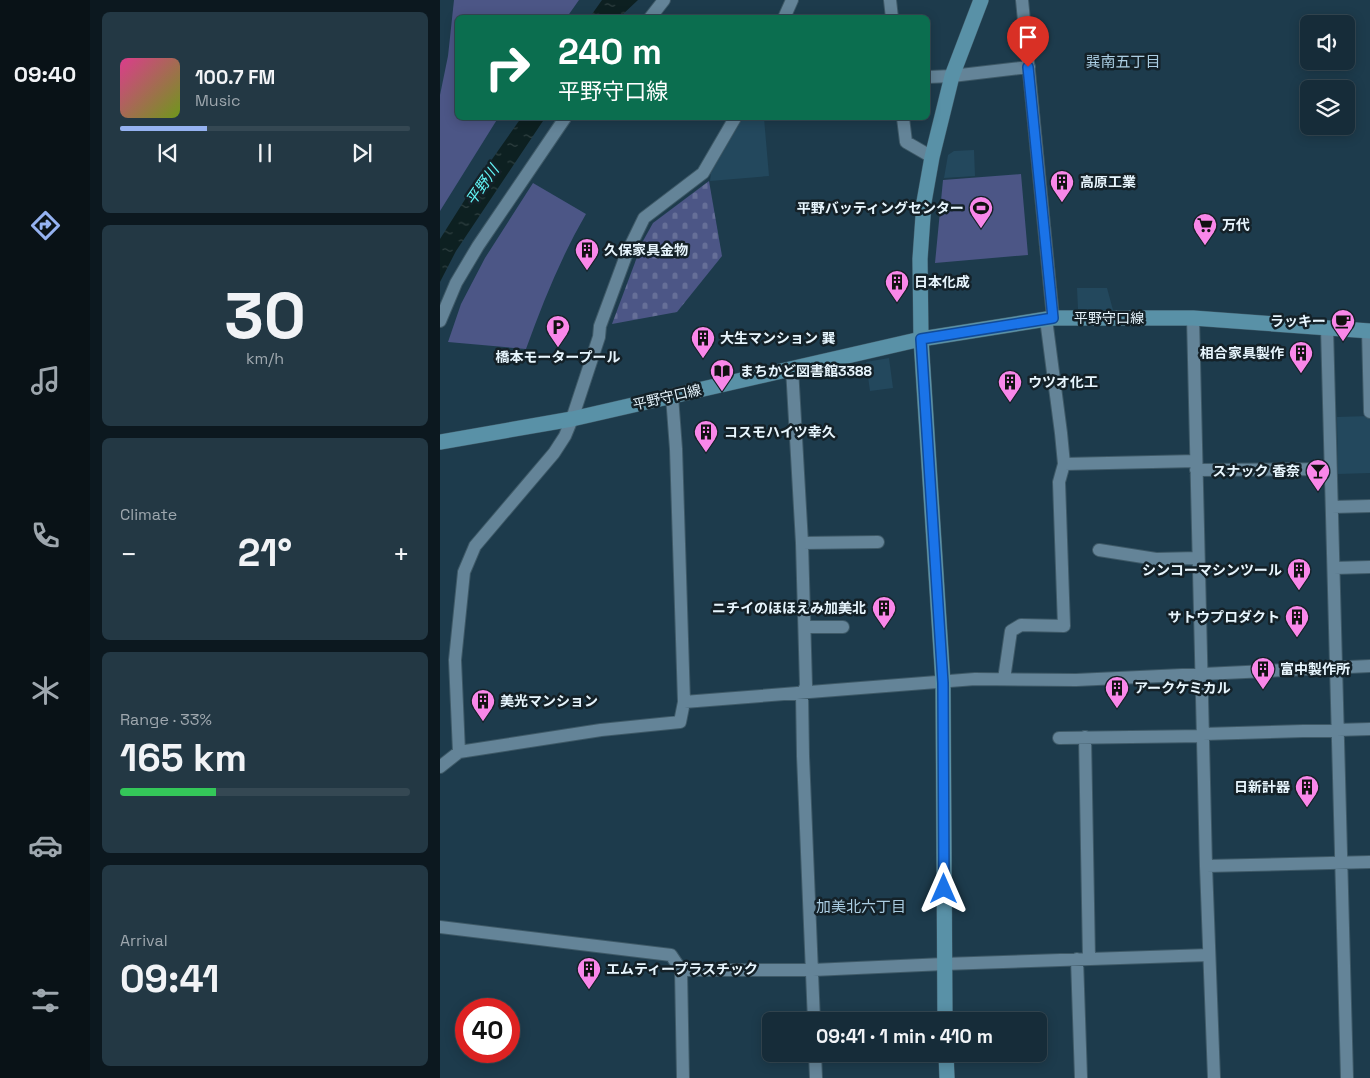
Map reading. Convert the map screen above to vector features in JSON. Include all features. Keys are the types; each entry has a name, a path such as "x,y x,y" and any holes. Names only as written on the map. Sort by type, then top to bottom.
{"street":[{"path":"652,15 664,0"},
{"path":"785,15 792,0"},
{"path":"890,0 892,15"},
{"path":"945,1012 943,683 921,339 920,259 924,202 932,156 952,76 981,0"},
{"path":"1004,679 1011,632 1021,625 1064,626 1059,482 1064,464 1049,319 1022,0"},
{"path":"930,77 1028,67"},
{"path":"440,321 456,283 478,246 564,120"},
{"path":"459,752 455,660 464,572 475,546 554,453 565,436 572,419 600,326 627,253 644,218 703,173 734,120"},
{"path":"903,120 906,142 932,156"},
{"path":"1193,318 1206,866 1214,1078"},
{"name":"平野守口線","path":"440,442 572,419 921,339 1049,319 1193,318 1369,330"},
{"path":"1327,328 1347,1078"},
{"path":"1369,330 1370,412"},
{"path":"792,368 805,627 806,686 802,694 803,756 814,1012"},
{"path":"440,767 459,752 601,730 680,722 684,702 676,449 672,396"},
{"path":"1064,464 1330,469"},
{"path":"1332,507 1370,506"},
{"path":"802,543 878,542"},
{"path":"1099,550 1156,559 1198,558"},
{"path":"1334,568 1370,567"},
{"path":"805,627 843,627"},
{"path":"684,702 975,679 1076,680 1370,666"},
{"path":"1059,738 1370,729"},
{"path":"1081,1078 1085,738"},
{"path":"1206,866 1370,862"},
{"path":"440,927 671,955 681,970 683,1078"},
{"path":"681,970 813,970 1209,955"},
{"path":"815,1062 816,1078"},
{"path":"946,1062 947,1078"}],"shaded area":[{"path":"742,120 764,120 769,176 710,181 711,173"},
{"path":"974,150 975,176 944,178 948,155 954,151"},
{"path":"1077,288 1107,288 1113,310 1078,309"},
{"path":"889,358 893,388 870,391 866,362"},
{"path":"1370,416 1370,473 1338,474 1337,417"}],"green space":[{"path":"454,0 579,0 568,15 455,15 455,120 497,120 440,211 440,95 448,56"},
{"name":"平野バッティングセンター","path":"1021,174 1028,255 935,263 943,180"},
{"path":"709,181 722,256 677,312 612,324 643,241 653,223"},
{"path":"533,183 586,214 553,280 526,349 448,342 461,304 485,258"}],"water":[{"path":"602,0 638,0 622,15 591,15"},
{"name":"平野川","path":"520,120 544,120 456,251 440,282 440,239 476,182"}],"place":[{"name":"高原工業","path":"1062,203"},
{"name":"平野バッティングセンター","path":"981,229"},
{"name":"万代","path":"1205,246"},
{"name":"久保家具金物","path":"587,271"},
{"name":"日本化成","path":"897,303"},
{"name":"ラッキー","path":"1343,342"},
{"name":"橋本モータープール","path":"558,348"},
{"name":"大生マンション 巽","path":"703,359"},
{"name":"相合家具製作","path":"1301,374"},
{"name":"まちかど図書館3388","path":"722,392"},
{"name":"ウツオ化工","path":"1010,403"},
{"name":"コスモハイツ幸久","path":"706,453"},
{"name":"スナック 香奈","path":"1318,492"},
{"name":"シンコーマシンツール","path":"1299,591"},
{"name":"ニチイのほほえみ加美北","path":"884,629"},
{"name":"サトウプロダクト","path":"1297,638"},
{"name":"富中製作所","path":"1263,690"},
{"name":"アークケミカル","path":"1117,709"},
{"name":"美光マンション","path":"483,722"},
{"name":"日新計器","path":"1307,808"},
{"name":"エムティープラスチック","path":"589,990"}],"district":[{"name":"巽南五丁目","path":"1123,61"},
{"name":"加美北六丁目","path":"861,906"}],"route":[{"path":"944,889 943,683 921,339 1053,318 1028,67"}]}
